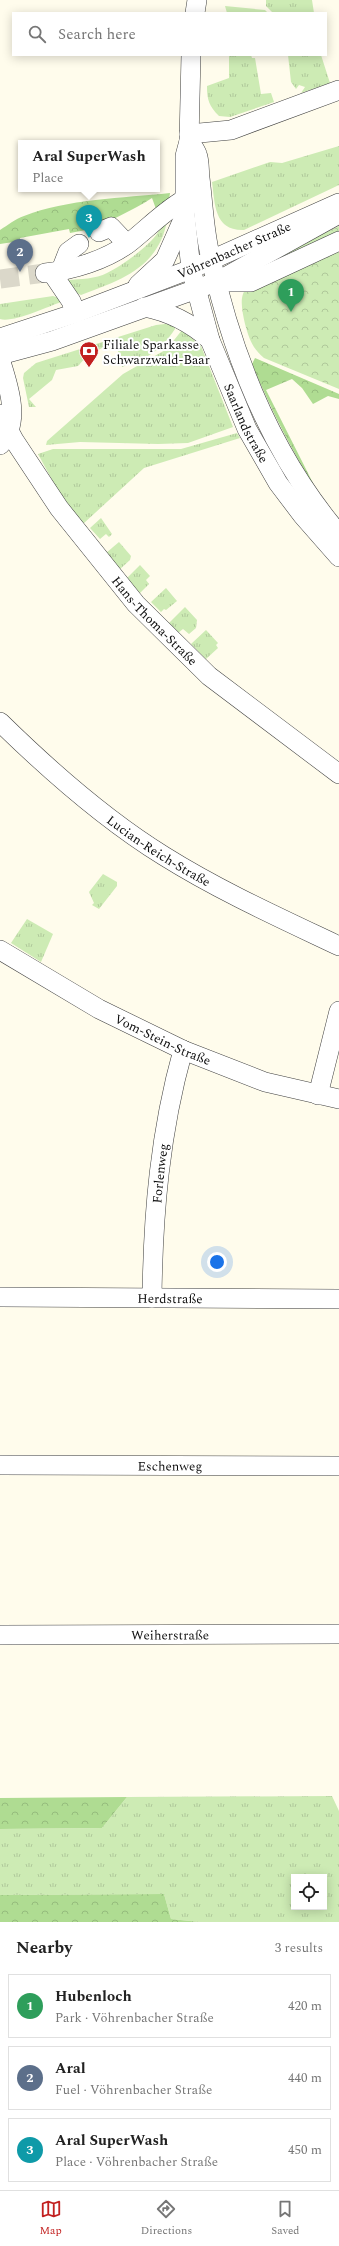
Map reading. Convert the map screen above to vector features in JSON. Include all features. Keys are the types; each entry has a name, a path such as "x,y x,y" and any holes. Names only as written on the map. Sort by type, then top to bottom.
{"street":[{"path":"195,12 197,0"},
{"name":"Saarlandstraße","path":"191,56 189,138 185,156 185,207 192,269 210,340 247,430 278,483 303,516 339,557"},
{"path":"189,138 231,130 339,90"},
{"name":"Saarlandstraße","path":"189,138 198,154 211,260 237,352 260,411 276,442 300,482 339,534"},
{"name":"Vöhrenbacher Straße","path":"0,338 76,313 192,269 339,203"},
{"path":"53,272 98,260 127,244 172,206 185,207"},
{"name":"Vöhrenbacher Straße","path":"127,294 165,260 185,207"},
{"name":"Vöhrenbacher Straße","path":"0,355 52,341 216,282 339,214"},
{"path":"99,232 111,227 127,244"},
{"path":"216,282 246,282 339,241"},
{"path":"53,272 68,252 79,244"},
{"path":"53,272 71,301 76,313"},
{"path":"144,307 163,311 179,317 210,340"},
{"path":"0,359 12,410 4,438"},
{"name":"Hans-Thoma-Straße","path":"0,414 4,438 136,604 209,676 339,774"},
{"name":"Lucian-Reich-Straße","path":"0,722 58,776 100,810 162,855 228,892 339,946"},
{"name":"Vom-Stein-Straße","path":"1,954 99,1009 183,1050 265,1082 318,1095 339,1098"},
{"path":"318,1095 339,1011"},
{"name":"Forlenweg","path":"152,1298 153,1232 160,1167 170,1098 183,1050"},
{"name":"Herdstraße","path":"0,1297 339,1299"},
{"name":"Eschenweg","path":"0,1465 339,1466"},
{"name":"Weiherstraße","path":"0,1635 339,1634"}],"green space":[{"path":"266,0 312,0 314,12 272,12 266,6"},
{"path":"225,6 265,10 267,12 227,12"},
{"path":"229,56 251,56 252,58 255,58 261,94 271,93 274,102 230,117 219,116 209,102 207,86 229,78"},
{"path":"288,56 321,56 330,83 301,93 305,87 299,85 296,89 291,82"},
{"path":"339,146 339,185 244,230 234,229 221,221 214,199 212,182 270,162 282,163"},
{"path":"170,193 169,200 156,209 152,198 136,208 87,233 86,230 70,233 69,229 20,238 20,241 0,244 0,230 24,216 41,210 96,200"},
{"path":"167,221 162,237 155,250 136,270 110,284 81,295 67,288 68,280 98,276 121,265 147,245 159,231 161,225"},
{"path":"339,226 339,389 264,358 254,347 246,329 242,301 243,294 249,283 259,272 299,245"},
{"path":"53,296 59,298 61,302 21,317 6,320 0,319 0,304"},
{"path":"156,325 174,325 175,329 164,344 146,357 122,367 118,351 104,347 87,356 78,366 56,370 52,380 29,399 36,407 29,407 23,378 24,373 36,363"},
{"path":"182,330 201,346 233,427 188,443 158,444 80,442 46,445 47,441 123,374 167,349"},
{"path":"255,358 339,394 339,399 328,396 313,404 302,388 292,379 266,390 315,487 289,442 266,396 252,364"},
{"path":"237,433 240,438 144,468 83,524 57,489 38,454 53,449 181,449"},
{"path":"101,518 112,534 109,537 106,534 100,539 90,528"},
{"path":"119,542 131,556 130,560 119,570 106,553"},
{"path":"140,565 150,576 146,580 149,584 140,593 126,579"},
{"path":"166,588 177,601 161,612 151,602"},
{"path":"185,607 197,620 196,628 189,634 183,629 178,633 169,623"},
{"path":"206,630 218,643 216,645 218,648 206,659 191,644"},
{"path":"103,874 117,882 117,886 99,909 92,905 94,903 89,892"},
{"path":"27,919 53,934 41,962 11,943"},
{"path":"332,1796 339,1811 339,1922 200,1922 171,1919 164,1894 0,1895 0,1829 102,1828 127,1797"},
{"path":"127,1797 102,1828 0,1829 0,1798"},
{"path":"164,1894 171,1919 200,1922 0,1922 0,1895"}],"tunnel":[{"path":"0,279 45,273"}],"place":[{"name":"Aral SuperWash","path":"89,238"},
{"name":"Aral","path":"20,272"},
{"name":"Hubenloch","path":"291,312"},
{"name":"Filiale Sparkasse Schwarzwald-Baar","path":"89,368"}]}
